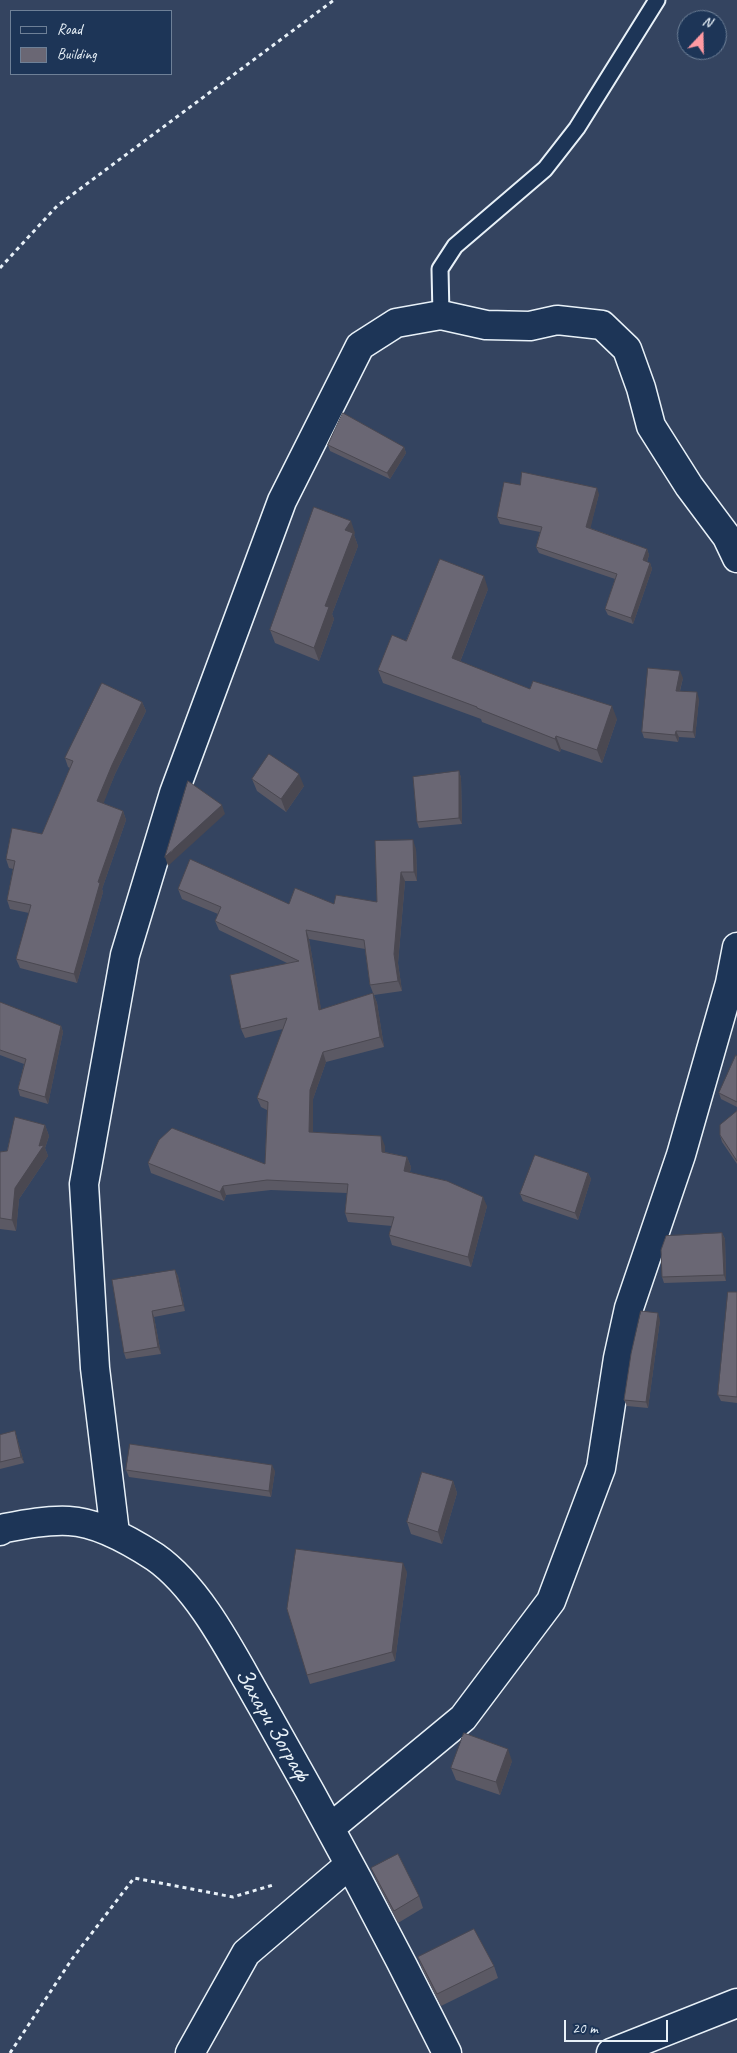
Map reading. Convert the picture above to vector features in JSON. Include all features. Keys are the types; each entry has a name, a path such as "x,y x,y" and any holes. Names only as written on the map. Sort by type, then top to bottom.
{"street":[{"path":"115,1533 95,1368 84,1184 125,955 174,793 282,501 360,346 396,323 440,315 486,325 530,326 557,320 602,325 627,349 641,388 651,426 689,486 727,537 737,558"},
{"path":"330,1828 463,1718 551,1601 601,1468 618,1358 630,1308 680,1155 730,982 737,947"},
{"name":"Захари Зограф","path":"0,1531 5,1528 40,1522 70,1521 115,1533 162,1563 181,1579 204,1609 300,1773 447,2053"},
{"path":"190,2053 246,1953 349,1865"},
{"path":"611,2053 737,2003"}],"lane":[{"path":"440,315 440,269 455,246 545,169 577,128 657,0"}],"path":[{"path":"0,268 57,206 334,0"},
{"path":"10,2053 72,1959 134,1878 233,1896 277,1884"}],"building":[{"path":"343,413 404,447 387,473 328,445"},
{"path":"522,472 597,488 586,527 647,549 643,560 650,563 631,618 605,609 617,574 536,547 542,527 497,517 504,482 520,485"},
{"path":"314,507 351,521 345,530 353,533 325,606 329,607 314,648 270,630"},
{"path":"440,559 484,576 452,658 530,689 533,681 612,706 597,750 556,736 555,739 378,670 392,635 406,641"},
{"path":"648,668 680,671 676,691 697,692 693,732 676,731 675,735 642,732"},
{"path":"102,683 142,702 97,801 123,811 98,882 100,883 74,974 16,959 31,905 7,900 15,861 6,859 12,828 42,834 73,761 65,758"},
{"path":"269,754 299,774 281,799 252,779"},
{"path":"459,771 459,818 417,822 413,777"},
{"path":"188,781 222,805 165,857"},
{"path":"413,840 414,872 401,872 394,954 398,981 370,985 364,940 306,930 319,1010 373,993 380,1037 323,1052 310,1090 309,1132 381,1136 382,1152 407,1157 404,1171 447,1181 483,1197 468,1257 389,1235 394,1217 345,1213 348,1184 267,1180 223,1186 220,1192 148,1163 159,1140 172,1128 265,1164 268,1102 257,1098 287,1018 241,1029 230,975 299,961 215,921 221,907 178,889 190,859 289,904 295,888 334,904 336,895 377,902 375,841"},
{"path":"0,1002 61,1026 45,1097 18,1089 26,1059 0,1050"},
{"path":"737,1056 737,1102 719,1093"},
{"path":"737,1111 737,1161 720,1135 720,1125"},
{"path":"15,1117 45,1125 39,1146 44,1145 15,1188 12,1220 0,1218 0,1152 7,1151"},
{"path":"535,1155 588,1173 575,1213 520,1194"},
{"path":"722,1233 724,1275 662,1277 661,1250 666,1236"},
{"path":"175,1270 183,1305 152,1311 158,1347 124,1353 112,1280"},
{"path":"728,1292 737,1292 737,1397 718,1395"},
{"path":"641,1311 658,1313 646,1402 624,1400 631,1354"},
{"path":"15,1431 21,1457 0,1462 0,1435"},
{"path":"130,1444 272,1465 269,1491 126,1470"},
{"path":"422,1472 453,1481 438,1532 407,1522"},
{"path":"296,1549 403,1563 392,1652 307,1675 287,1609"},
{"path":"464,1733 508,1749 496,1782 451,1768"},
{"path":"398,1854 419,1896 394,1911 371,1868"},
{"path":"474,1929 494,1966 437,1994 418,1957"}]}
